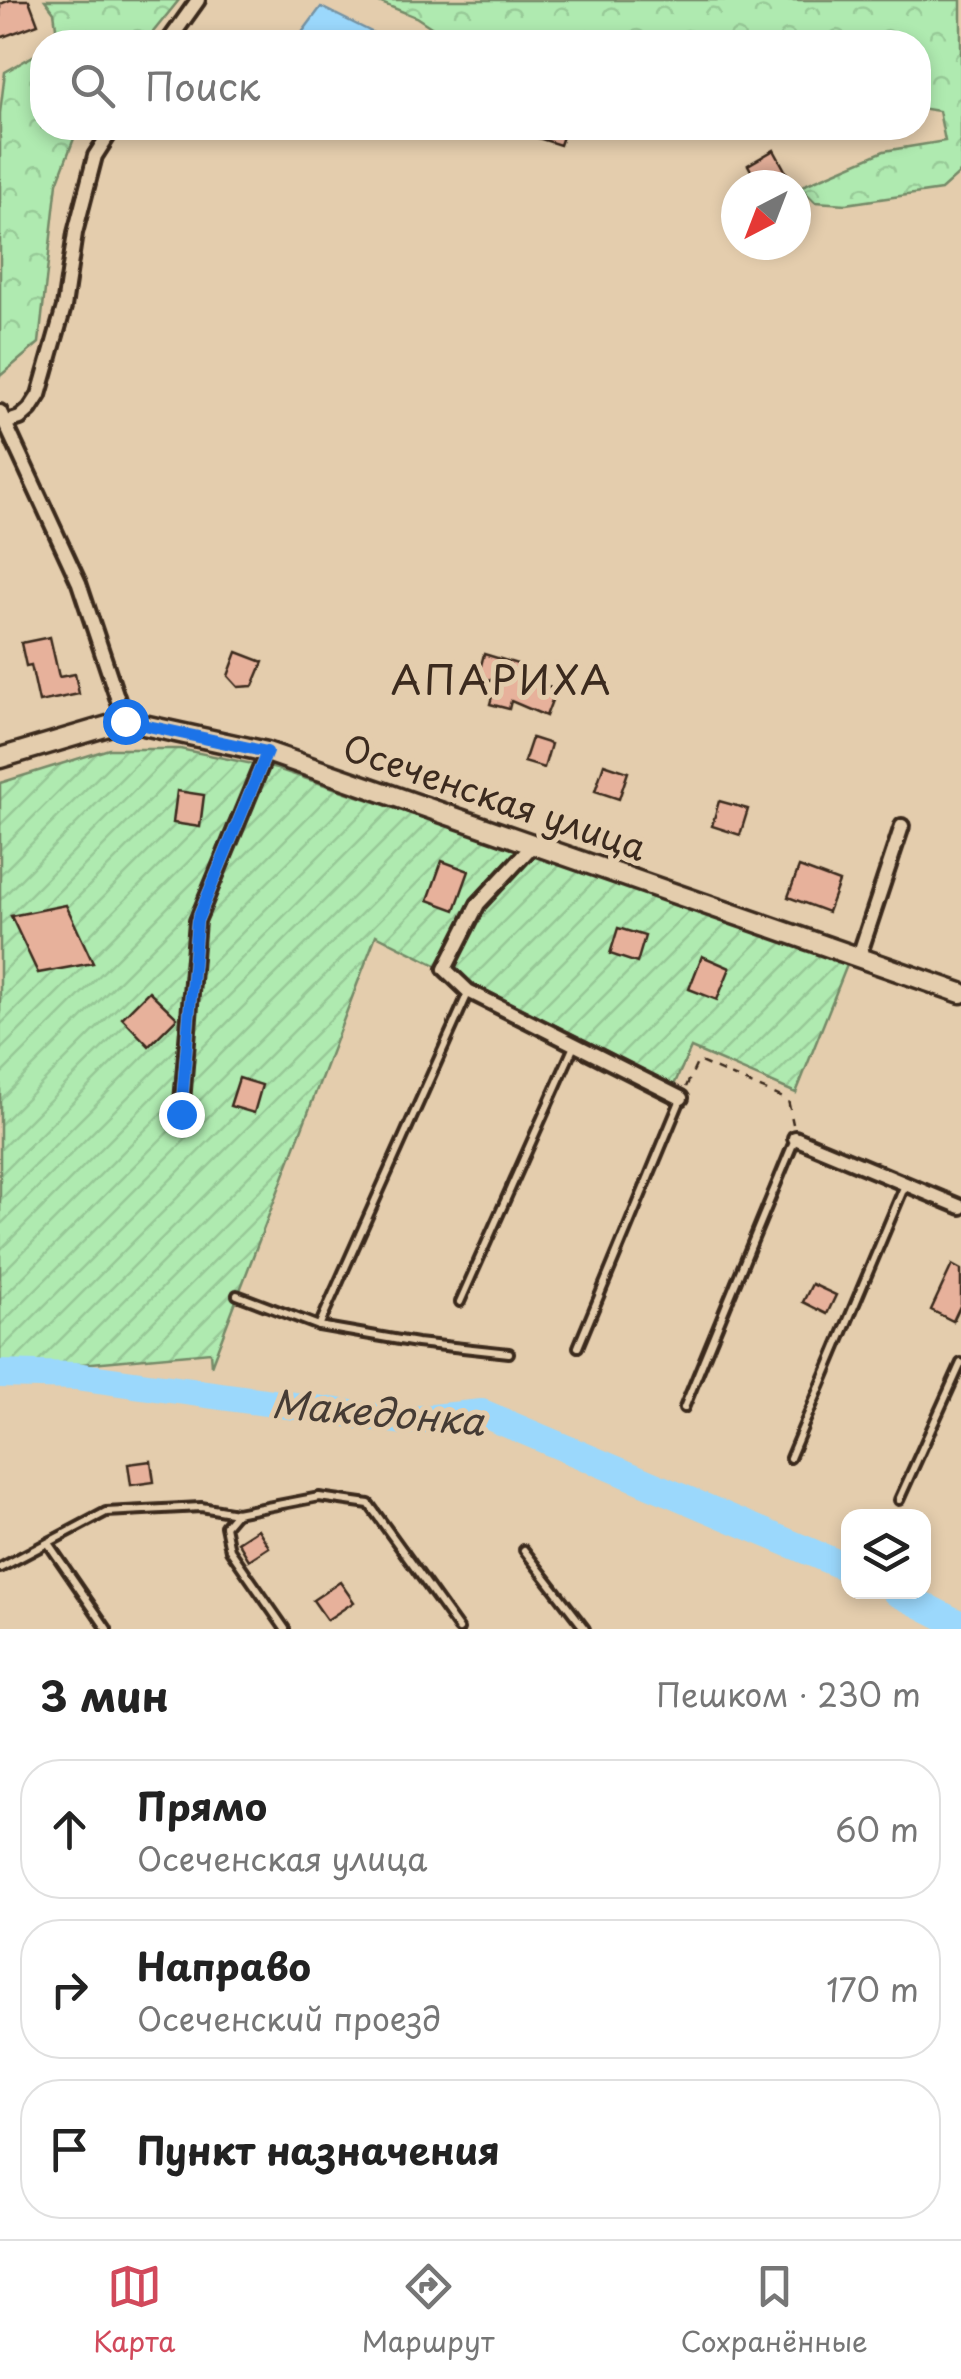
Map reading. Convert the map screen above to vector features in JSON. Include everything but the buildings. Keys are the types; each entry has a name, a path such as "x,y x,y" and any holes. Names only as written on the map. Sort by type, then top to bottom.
{"street":[{"path":"177,30 198,0"},
{"path":"106,140 96,156 75,233 64,307 39,394 20,418 2,418 79,583 125,721"},
{"name":"Осеченская улица","path":"0,758 125,721 267,752 961,993"},
{"path":"181,1114 197,921 267,752"},
{"path":"859,956 902,826"},
{"path":"534,844 478,904 445,969 468,992 681,1098"},
{"path":"796,1138 961,1206"}],"lane":[{"path":"319,1326 468,992"},
{"path":"460,1302 574,1045"},
{"path":"578,1346 681,1098"},
{"path":"684,1408 796,1138"},
{"path":"790,1458 906,1184"},
{"path":"237,1295 319,1326 417,1343 510,1352"},
{"path":"900,1500 961,1363"},
{"path":"0,1568 106,1512 202,1507 236,1513 320,1497 370,1504 459,1629"},
{"path":"236,1513 225,1526 230,1550 285,1629"},
{"path":"48,1543 107,1629"},
{"path":"524,1550 585,1629"}],"path":[{"path":"681,1098 698,1060 788,1100 796,1138"}],"green space":[{"path":"45,0 179,0 155,30 56,30 54,12"},
{"path":"374,0 961,0 961,172 941,190 846,204 815,202 811,198 811,182 884,151 945,141 939,111 931,110 931,30 436,30 416,17"},
{"path":"30,58 30,140 73,140 57,183 39,343 0,376 0,113 5,72"},
{"path":"109,749 180,749 277,769 849,960 796,1093 691,1048 674,1085 376,935 211,1366 210,1352 81,1364 0,1362 0,783"}],"water":[{"path":"321,7 368,30 304,30"}],"waterway":[{"name":"Македонка","path":"0,1374 76,1376 403,1421 482,1413 841,1565"},
{"name":"Македонка","path":"910,1599 959,1624"}],"district":[{"name":"АПАРИХА","path":"502,678"}],"route":[{"path":"125,721 267,752 197,921 181,1114"}]}
